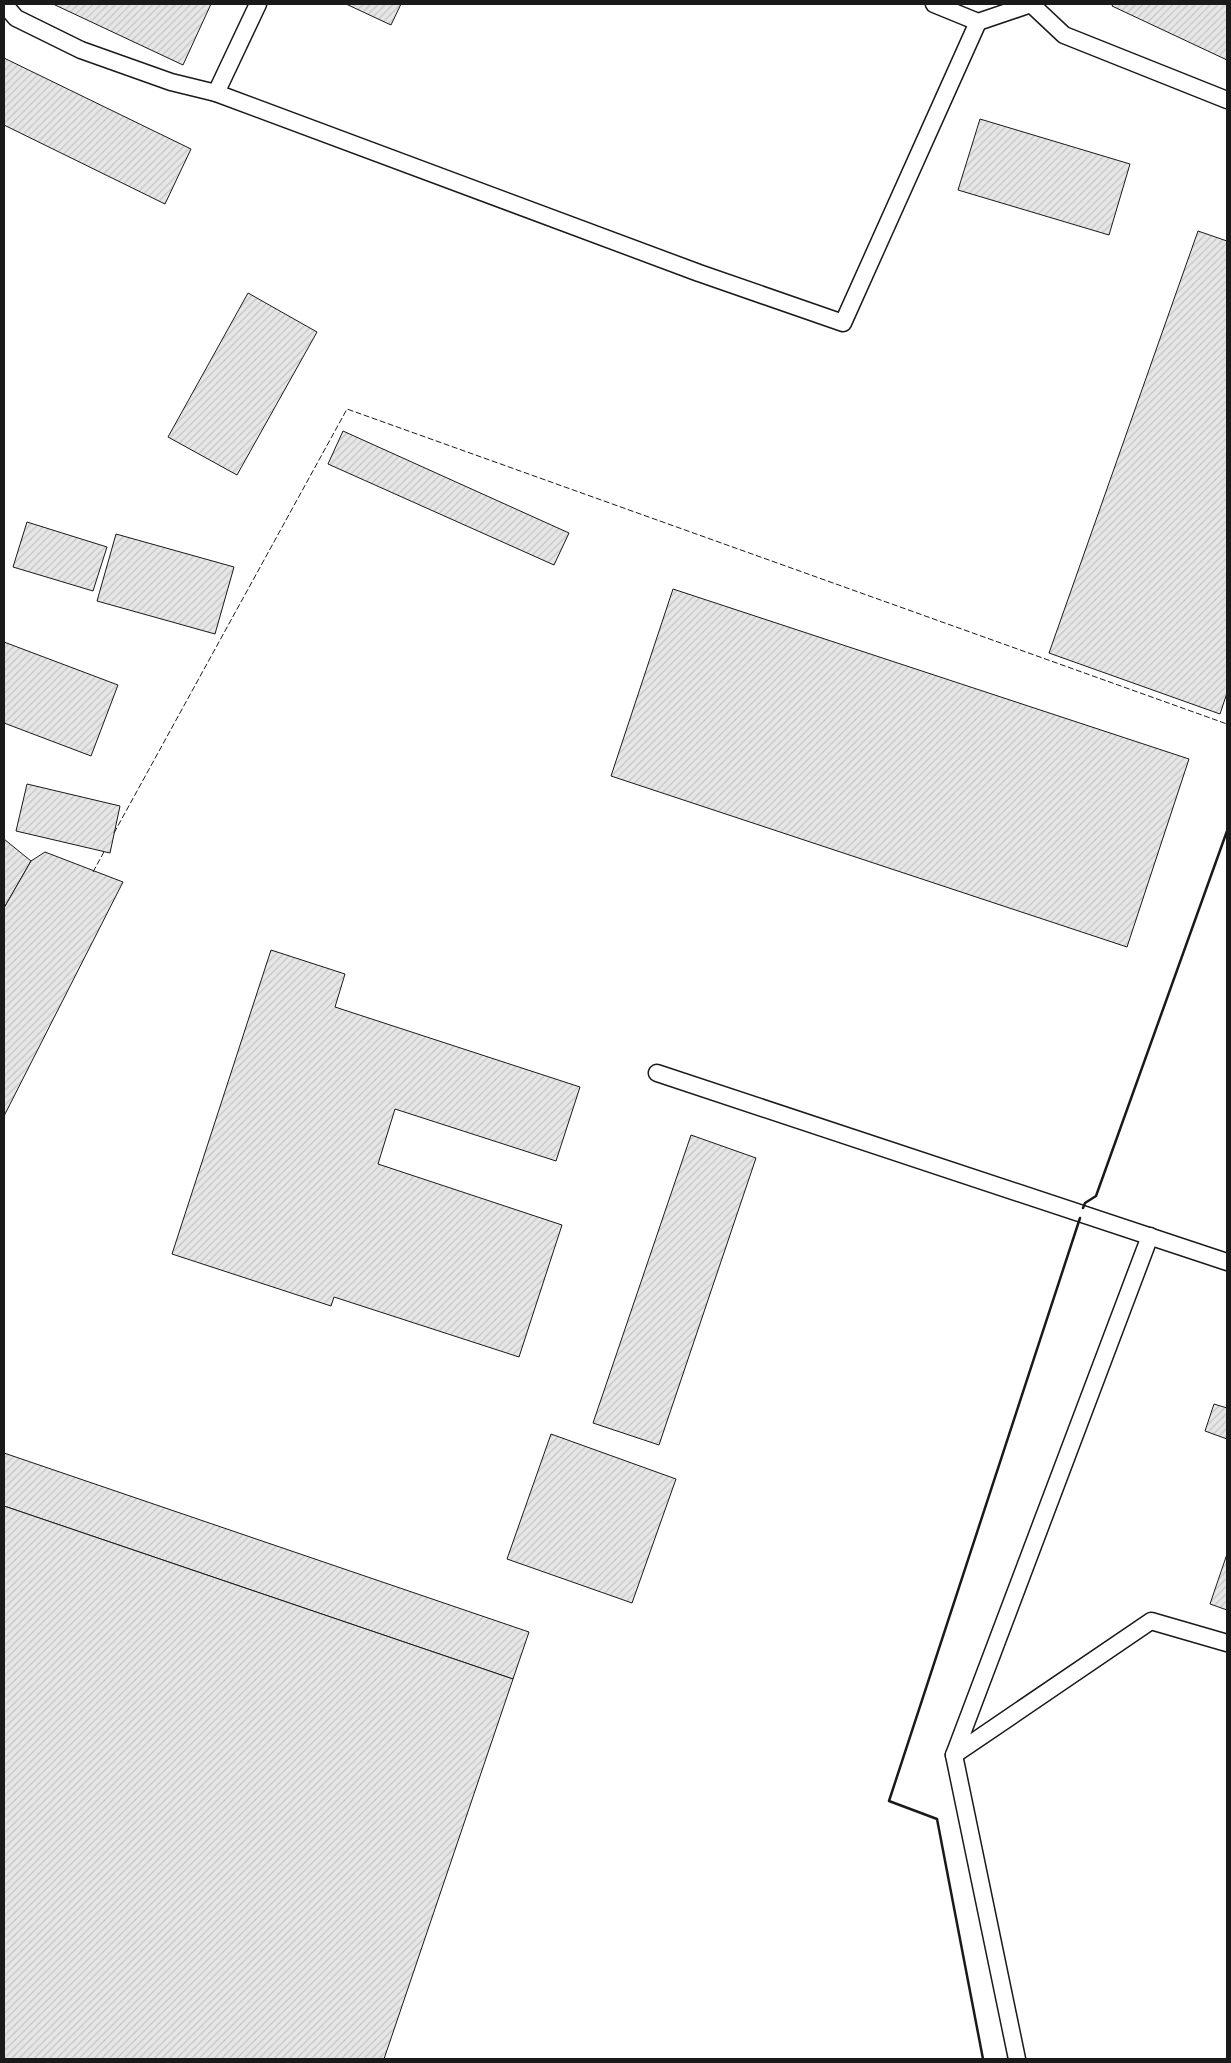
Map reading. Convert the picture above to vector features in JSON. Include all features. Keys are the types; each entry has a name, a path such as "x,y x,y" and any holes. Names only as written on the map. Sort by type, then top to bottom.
{"lane":[{"path":"4,4 16,18 81,50 171,82 216,93 689,269 843,323 978,22"},
{"path":"216,93 258,4"},
{"path":"934,4 978,22 1031,4 1064,35 1227,100"},
{"path":"657,1073 1227,1262"},
{"path":"1017,2059 954,1755 1150,1236"},
{"path":"954,1755 1150,1621 1227,1643"}],"building":[{"path":"53,4 211,4 183,65"},
{"path":"346,4 401,4 391,25"},
{"path":"1113,4 1227,4 1227,60 1112,6"},
{"path":"4,58 191,149 165,204 4,125"},
{"path":"980,119 1130,164 1109,235 958,190"},
{"path":"1198,231 1227,241 1227,693 1220,714 1049,653"},
{"path":"248,293 317,332 237,475 168,437"},
{"path":"343,431 569,533 554,565 328,464"},
{"path":"27,522 107,547 93,591 13,567"},
{"path":"116,534 234,567 215,634 97,601"},
{"path":"673,589 1189,759 1127,947 611,776"},
{"path":"4,642 118,685 91,756 4,723"},
{"path":"27,784 120,806 110,853 16,831"},
{"path":"4,839 31,861 4,908"},
{"path":"45,852 123,882 4,1116 4,908 31,861"},
{"path":"271,950 345,974 335,1007 580,1087 556,1161 395,1109 378,1164 562,1225 519,1357 334,1297 331,1306 172,1254"},
{"path":"691,1135 756,1158 659,1445 593,1423"},
{"path":"1214,1404 1227,1408 1227,1439 1205,1431"},
{"path":"551,1434 676,1479 632,1603 507,1559"},
{"path":"4,1453 529,1632 513,1679 4,1506"},
{"path":"4,1506 513,1679 384,2059 4,2059"},
{"path":"1227,1554 1227,1610 1210,1604"}],"fence":[{"path":"114,833 347,409 1227,724"},
{"path":"93,872 105,850"}],"wall":[{"path":"1083,1208 1085,1203 1096,1196 1227,831"},
{"path":"983,2059 937,1819 889,1801 1080,1218"}]}
